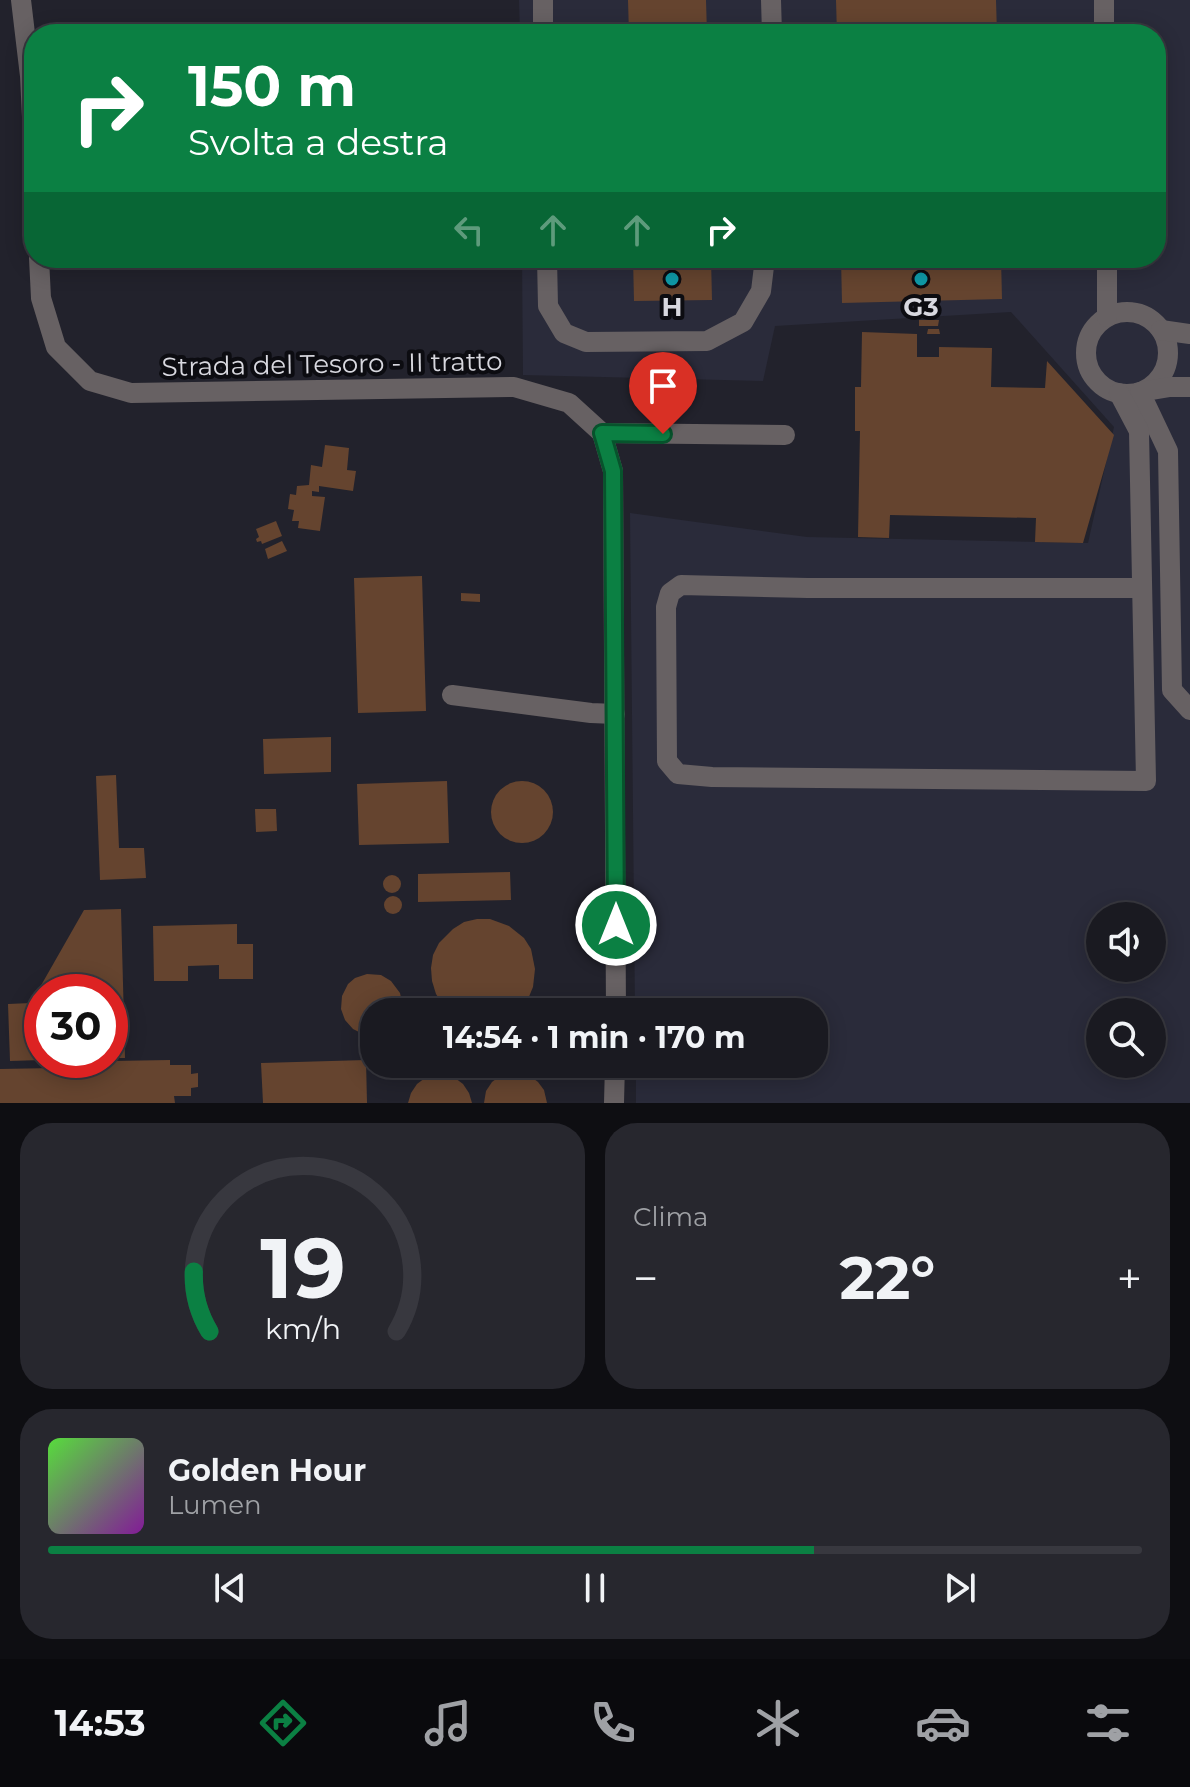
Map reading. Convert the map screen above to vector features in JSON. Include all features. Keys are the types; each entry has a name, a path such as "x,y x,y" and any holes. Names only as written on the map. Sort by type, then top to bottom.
{"street":[{"path":"21,0 24,25"},
{"path":"543,0 543,24"},
{"path":"771,0 772,24"},
{"path":"1104,0 1104,24"},
{"name":"Strada del Tesoro - II tratto","path":"40,268 41,298 56,347 90,381 131,393 514,387 569,403 602,433"},
{"path":"547,268 548,306 564,333 586,342 707,341 743,322 761,291 764,268"},
{"path":"1107,268 1107,317"},
{"path":"1140,392 1163,373 1168,360 1166,340 1151,319 1141,314 1127,312 1107,317 1096,326 1087,348 1087,361 1092,374 1104,387 1119,393 1140,392 1170,387 1190,387"},
{"path":"1161,330 1190,334"},
{"path":"1140,392 1168,451 1172,690 1190,710"},
{"path":"1119,393 1139,431 1146,781 712,777 678,774 667,761 666,607 670,593 681,585 1142,588"},
{"path":"616,998 613,471 602,433 785,435"},
{"path":"452,695 615,714"},
{"path":"614,1103 615,1078"}],"shaded area":[{"path":"519,0 1190,0 1190,1103 636,1103 636,1078 828,1078 828,998 635,998 630,513 807,537 1088,543 1114,427 1011,312 775,326 763,381 523,375 522,268 1166,268 1166,24 520,24"}],"building":[{"path":"628,0 706,0 707,24 629,24"},
{"path":"836,0 996,0 997,24 837,24"},
{"name":"H","path":"633,268 711,268 712,300 634,301"},
{"name":"G3","path":"841,268 1001,268 1002,299 842,303"},
{"path":"919,320 939,320 938,326 919,326"},
{"path":"928,329 939,329 940,334 927,334"},
{"path":"862,332 917,334 917,357 939,357 939,347 992,348 991,387 1045,388 1047,361 1114,435 1083,543 1035,542 1036,518 890,515 889,538 858,537 860,431 855,431 855,387 861,387"},
{"path":"325,445 349,448 347,470 356,471 353,491 319,486 319,492 312,491 312,496 325,497 320,531 298,528 299,521 292,521 294,510 288,509 290,494 296,495 297,486 309,485 311,465 322,467"},
{"path":"276,521 282,536 262,544 261,541 257,542 256,529"},
{"path":"282,541 287,551 268,559 265,549"},
{"path":"422,576 426,711 358,713 354,578"},
{"path":"461,593 480,594 480,602 461,601"},
{"path":"331,737 331,772 264,774 263,739"},
{"path":"116,775 119,848 144,848 146,878 100,880 96,776"},
{"path":"447,781 449,843 359,845 357,784"},
{"path":"522,781 544,790 553,812 544,834 522,843 500,834 491,812 500,790"},
{"path":"255,809 276,809 277,831 256,832"},
{"path":"510,872 511,900 418,902 418,874"},
{"path":"388,875 396,875 401,884 399,891 388,893 383,888 383,880"},
{"path":"393,896 402,905 393,914 384,905"},
{"path":"121,909 123,974 48,974 84,910"},
{"path":"490,919 509,926 524,938 531,949 535,969 528,998 439,998 432,981 433,955 439,943 464,922"},
{"path":"237,924 237,944 253,944 253,979 219,979 219,965 188,966 188,981 154,981 153,926"},
{"path":"367,974 381,975 391,981 401,998 360,998 360,1032 345,1020 341,1009 342,996 355,978"},
{"path":"24,1003 24,1061 10,1061 8,1004"},
{"path":"170,1060 170,1065 191,1065 191,1074 198,1073 198,1087 191,1088 191,1096 174,1096 175,1103 0,1103 0,1069 24,1069 24,1078 128,1078 128,1061"},
{"path":"360,1060 360,1078 366,1078 367,1103 263,1103 261,1063"},
{"path":"425,1078 455,1078 463,1084 472,1103 408,1103 417,1084"},
{"path":"497,1078 533,1078 544,1090 547,1103 484,1103 486,1091"}],"place":[{"name":"H","path":"672,279"},
{"name":"G3","path":"921,279"}],"route":[{"path":"616,925 613,471 602,433 663,434"}]}
